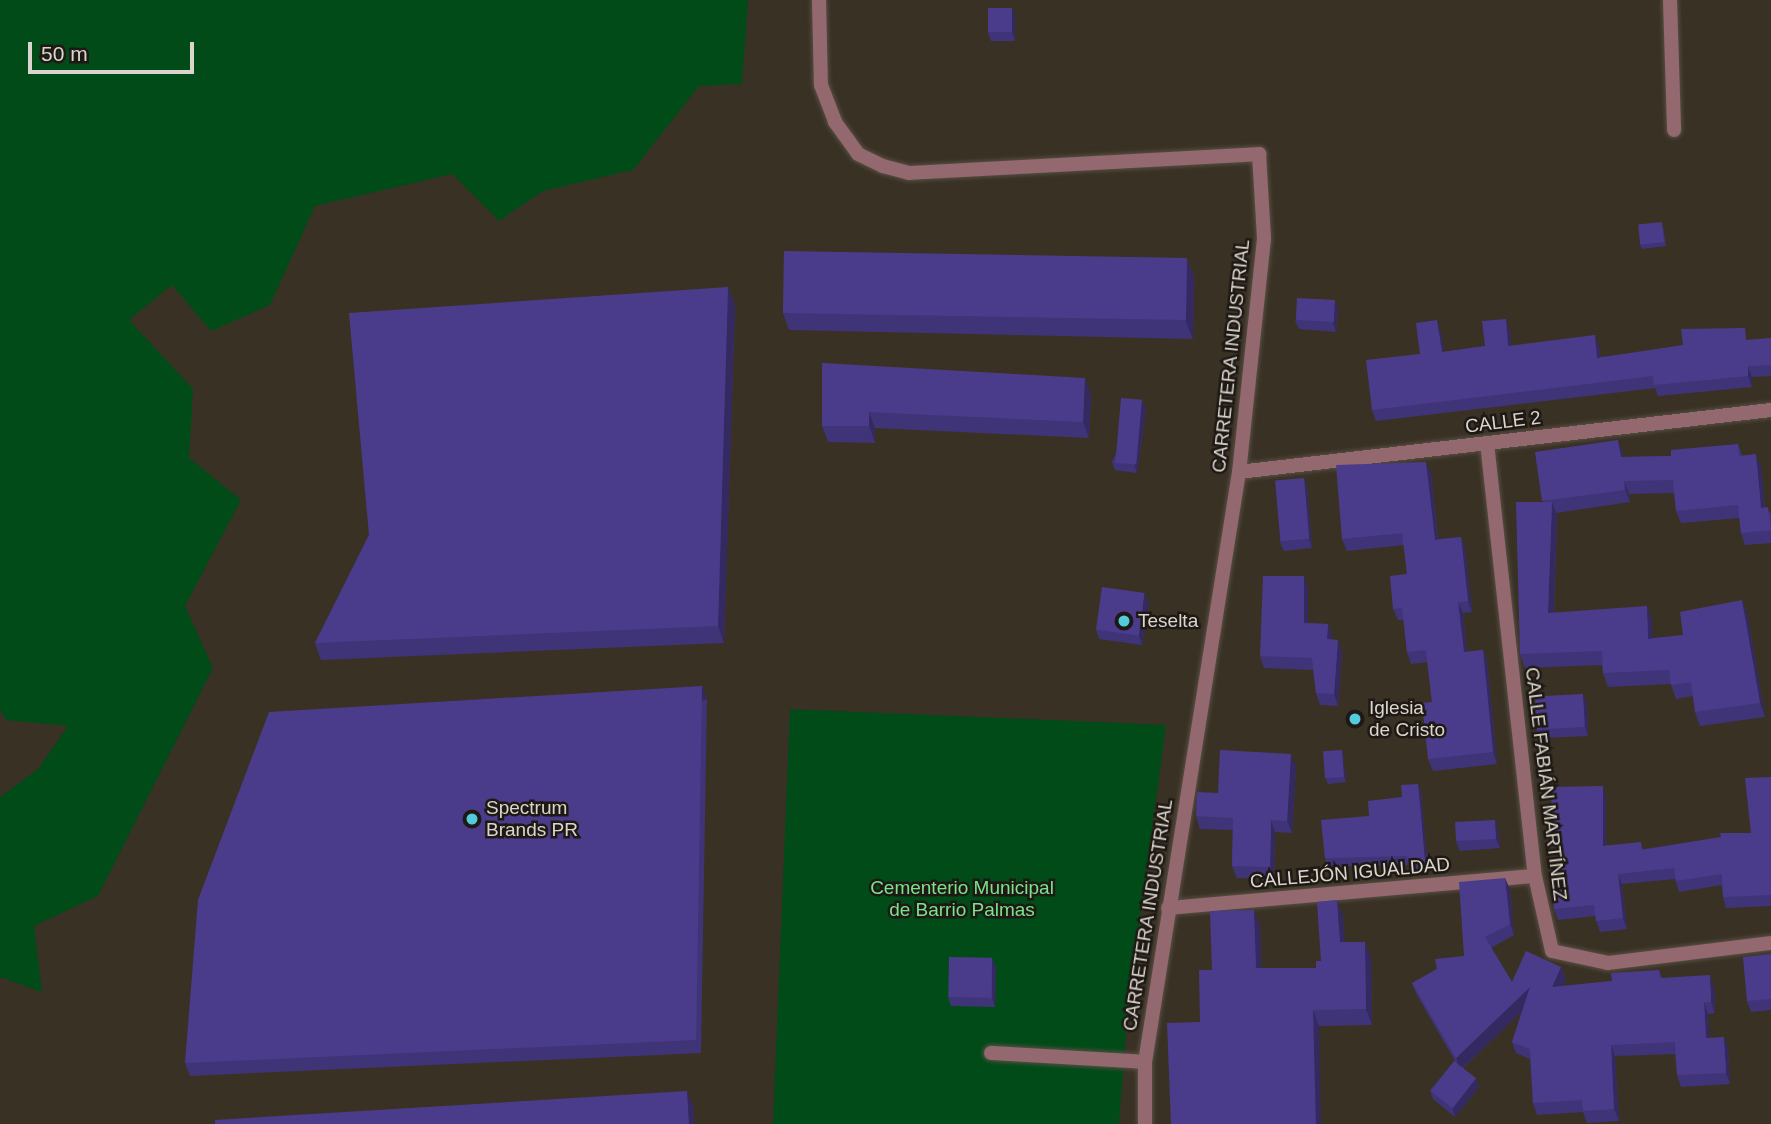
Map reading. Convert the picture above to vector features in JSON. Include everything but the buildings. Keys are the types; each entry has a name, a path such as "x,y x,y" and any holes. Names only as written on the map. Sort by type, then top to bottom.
{"street":[{"name":"CARRETERA INDUSTRIAL","path":"819,0 821,85 835,122 858,154 883,166 909,173 1259,154 1264,239 1239,472 1145,1062 1145,1124"},
{"path":"1670,0 1674,130"},
{"name":"CALLE 2","path":"1239,472 1771,410"},
{"name":"CALLE FABIÁN MARTÍNEZ","path":"1487,443 1535,876 1552,951 1608,963 1771,943"},
{"name":"CALLEJÓN IGUALDAD","path":"1168,908 1535,876"},
{"path":"991,1053 1145,1062"}],"green space":[{"path":"0,0 748,0 742,84 699,86 633,170 543,191 499,221 452,174 315,206 270,305 211,331 172,285 129,320 193,389 189,458 241,500 185,606 213,668 98,896 34,926 42,992 0,977 0,797 38,769 68,726 6,720 0,710"},
{"name":"Cementerio Municipal de Barrio Palmas","path":"790,709 1166,725 1128,1008 1119,1124 773,1124"}],"place":[{"name":"Teselta","path":"1124,621"},
{"name":"Iglesia de Cristo","path":"1355,719"},
{"name":"Spectrum Brands PR","path":"472,819"}]}
